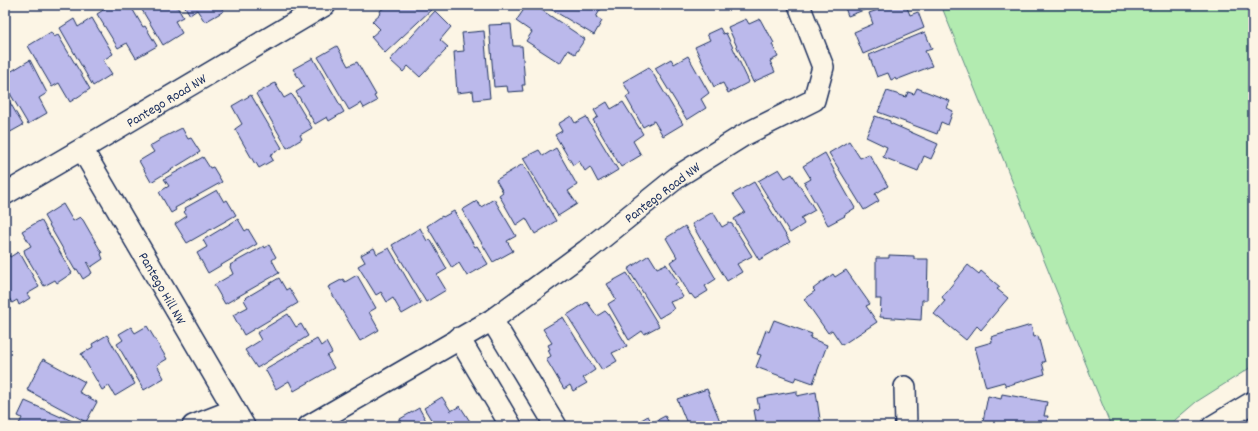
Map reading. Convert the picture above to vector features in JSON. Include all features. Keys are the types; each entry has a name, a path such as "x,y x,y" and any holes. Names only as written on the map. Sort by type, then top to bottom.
{"street":[{"name":"Pantego Road NW","path":"5,194 325,5"},
{"name":"Pantego Road NW","path":"476,329 586,251 680,174 744,136 814,100 823,67 800,5"},
{"name":"Pantego Hill NW","path":"82,149 239,418"},
{"path":"308,426 476,329"},
{"path":"476,329 511,426"},
{"path":"476,329 556,426"},
{"path":"906,386 906,426"},
{"path":"1213,426 1253,402"},
{"path":"193,426 239,418"}],"green space":[{"path":"941,5 1253,5 1253,366 1196,402 1168,426 1111,426"}],"building":[{"path":"111,5 130,5 143,27 145,26 157,46 136,58 127,43 118,48 97,14"},
{"path":"139,5 176,5 183,17 175,21 182,33 163,45"},
{"path":"184,5 220,5 224,11 205,22 197,10 190,15"},
{"path":"387,5 430,5 433,8 385,53 371,37 380,29 372,21"},
{"path":"527,5 534,5 585,39 575,54 568,50 560,63 526,41 532,32 516,21"},
{"path":"544,5 603,5 596,17 602,21 594,35"},
{"path":"844,5 877,5 848,16"},
{"path":"892,5 906,5 910,15 918,12 924,28 863,54 854,32 873,24 869,13"},
{"path":"435,11 451,27 440,40 448,47 420,77 408,66 403,72 390,60"},
{"path":"92,18 113,54 103,60 112,74 93,86 60,28 74,19 78,27"},
{"path":"746,19 749,24 760,19 774,43 772,44 778,57 770,61 775,72 753,82 728,27"},
{"path":"511,24 513,46 522,46 525,85 522,85 523,91 508,92 507,86 494,87 489,25"},
{"path":"720,28 723,34 726,33 749,82 728,93 723,83 714,87 695,47 710,40 707,34"},
{"path":"484,31 490,98 474,100 473,91 457,93 454,52 464,51 462,33"},
{"path":"51,32 54,37 58,35 90,89 70,102 59,83 52,87 28,46"},
{"path":"925,32 932,49 925,51 932,66 896,80 895,78 891,80 888,73 877,77 869,55"},
{"path":"337,46 348,66 357,62 376,95 374,96 377,101 364,108 361,103 349,110 318,57"},
{"path":"688,56 709,93 701,99 706,108 687,120 655,68 671,59 674,64"},
{"path":"313,58 344,112 329,121 327,117 315,124 296,92 304,87 293,69"},
{"path":"30,60 47,93 39,98 47,113 28,124 5,85 5,75"},
{"path":"649,67 683,124 663,136 654,121 643,127 626,97 630,94 623,82"},
{"path":"275,83 284,98 291,94 293,96 312,128 300,135 302,139 287,148 256,94"},
{"path":"917,88 950,101 947,108 953,111 948,125 941,122 937,134 878,112 887,91 906,97 908,92 914,94"},
{"path":"5,94 23,125 5,135"},
{"path":"251,95 282,148 270,155 273,160 259,168 256,163 255,164 235,129 242,124 232,106"},
{"path":"607,102 611,109 623,102 643,134 633,141 641,155 621,167 593,120 598,117 594,110"},
{"path":"571,116 575,123 586,117 618,170 598,182 590,167 585,171 579,161 573,165 555,135 562,131 558,124"},
{"path":"875,116 890,121 890,123 938,144 931,159 924,156 918,171 883,157 887,147 866,137"},
{"path":"182,128 188,139 191,138 200,152 151,182 139,161 154,152 150,146"},
{"path":"849,141 860,158 869,154 888,186 875,194 879,201 864,210 829,153"},
{"path":"556,148 577,185 568,191 577,204 558,216 523,158 539,150 543,156"},
{"path":"825,153 855,208 844,215 845,216 828,225 804,183 811,179 803,166"},
{"path":"203,157 210,168 213,167 222,182 175,208 176,210 171,213 159,192 169,186 164,179"},
{"path":"523,164 556,221 535,234 526,218 516,225 499,195 503,192 496,180"},
{"path":"779,169 785,178 792,174 815,210 801,218 804,224 790,233 758,181"},
{"path":"754,182 790,242 759,260 734,219 745,212 733,194"},
{"path":"217,190 224,202 227,200 236,215 187,243 175,224 187,216 184,212 186,210 185,208"},
{"path":"494,199 516,236 507,241 513,251 493,262 462,210 477,201 481,207"},
{"path":"63,204 73,221 80,217 83,220 102,253 103,259 91,267 88,262 87,263 92,273 83,279 77,269 75,270 44,216"},
{"path":"454,211 475,247 477,246 488,264 467,276 459,263 452,268 427,226 442,216 443,217"},
{"path":"713,212 722,227 729,223 732,224 752,256 737,264 742,272 727,281 692,224"},
{"path":"238,219 245,231 248,229 257,244 208,273 197,253 207,247 203,240"},
{"path":"41,220 72,273 57,283 55,280 44,286 25,254 24,250 31,246 22,231"},
{"path":"685,226 716,279 705,286 708,291 695,299 691,294 690,295 670,262 677,257 666,238"},
{"path":"420,228 427,241 430,239 447,269 437,275 446,290 426,302 392,245"},
{"path":"269,245 276,257 272,260 279,273 225,304 214,285 233,274 230,265 264,246 265,248"},
{"path":"5,247 10,257 18,252 20,256 21,255 39,287 27,294 30,298 19,305 17,300 12,303 5,291"},
{"path":"374,248 377,254 389,248 421,303 402,314 393,298 387,302 381,292 376,295 358,266 365,262 361,255"},
{"path":"649,255 657,268 666,264 678,282 675,284 683,297 670,302 674,309 659,318 628,269"},
{"path":"889,255 914,256 914,259 928,259 927,300 922,300 921,320 880,317 881,299 876,299 876,258 889,258"},
{"path":"968,265 979,274 981,271 1000,287 997,289 1008,298 981,330 977,326 966,340 934,314 945,301 942,297"},
{"path":"846,270 870,304 866,306 877,322 842,345 832,330 828,333 804,299 815,291 813,289 833,274 835,277"},
{"path":"627,273 659,326 644,334 642,331 629,340 608,304 616,299 607,284"},
{"path":"357,275 376,308 369,312 379,330 360,341 328,287 343,279 345,282"},
{"path":"279,278 286,290 289,288 298,303 244,335 233,315 248,307 244,300 247,297"},
{"path":"5,300 10,308 5,312"},
{"path":"587,302 597,316 605,311 608,314 627,346 612,353 617,361 602,370 567,315"},
{"path":"288,314 296,327 301,324 308,336 257,368 245,350 261,340 257,333"},
{"path":"563,317 595,370 583,378 587,383 573,391 570,385 564,389 546,359 551,356 548,350 550,349 548,345 552,343 543,329"},
{"path":"774,320 812,334 810,338 827,345 813,383 796,377 794,381 756,367 761,355 757,354 766,330 769,332"},
{"path":"1031,325 1034,337 1038,336 1045,362 1042,362 1045,374 1006,386 1004,382 986,387 975,347 992,342 991,337"},
{"path":"147,326 167,359 157,365 164,378 144,390 117,344 123,340 119,334 131,327 135,333"},
{"path":"107,335 135,384 115,396 109,386 102,390 81,354 93,347 92,344"},
{"path":"317,339 321,346 326,342 332,353 327,356 334,368 294,391 289,381 276,389 265,369"},
{"path":"43,359 85,382 79,392 97,402 86,422 27,390"},
{"path":"707,389 722,426 688,426 677,399"},
{"path":"797,391 797,396 816,392 821,426 757,426 754,410 759,409 757,398"},
{"path":"1002,394 1047,402 1044,416 1048,416 1046,426 982,426 988,396 1001,399"},
{"path":"442,397 451,411 460,406 473,426 435,426 424,408"},
{"path":"25,401 83,426 18,426 22,418 18,416"},
{"path":"419,408 429,426 404,426 400,419"},
{"path":"648,416 652,423 665,416 671,426 633,425"}]}
